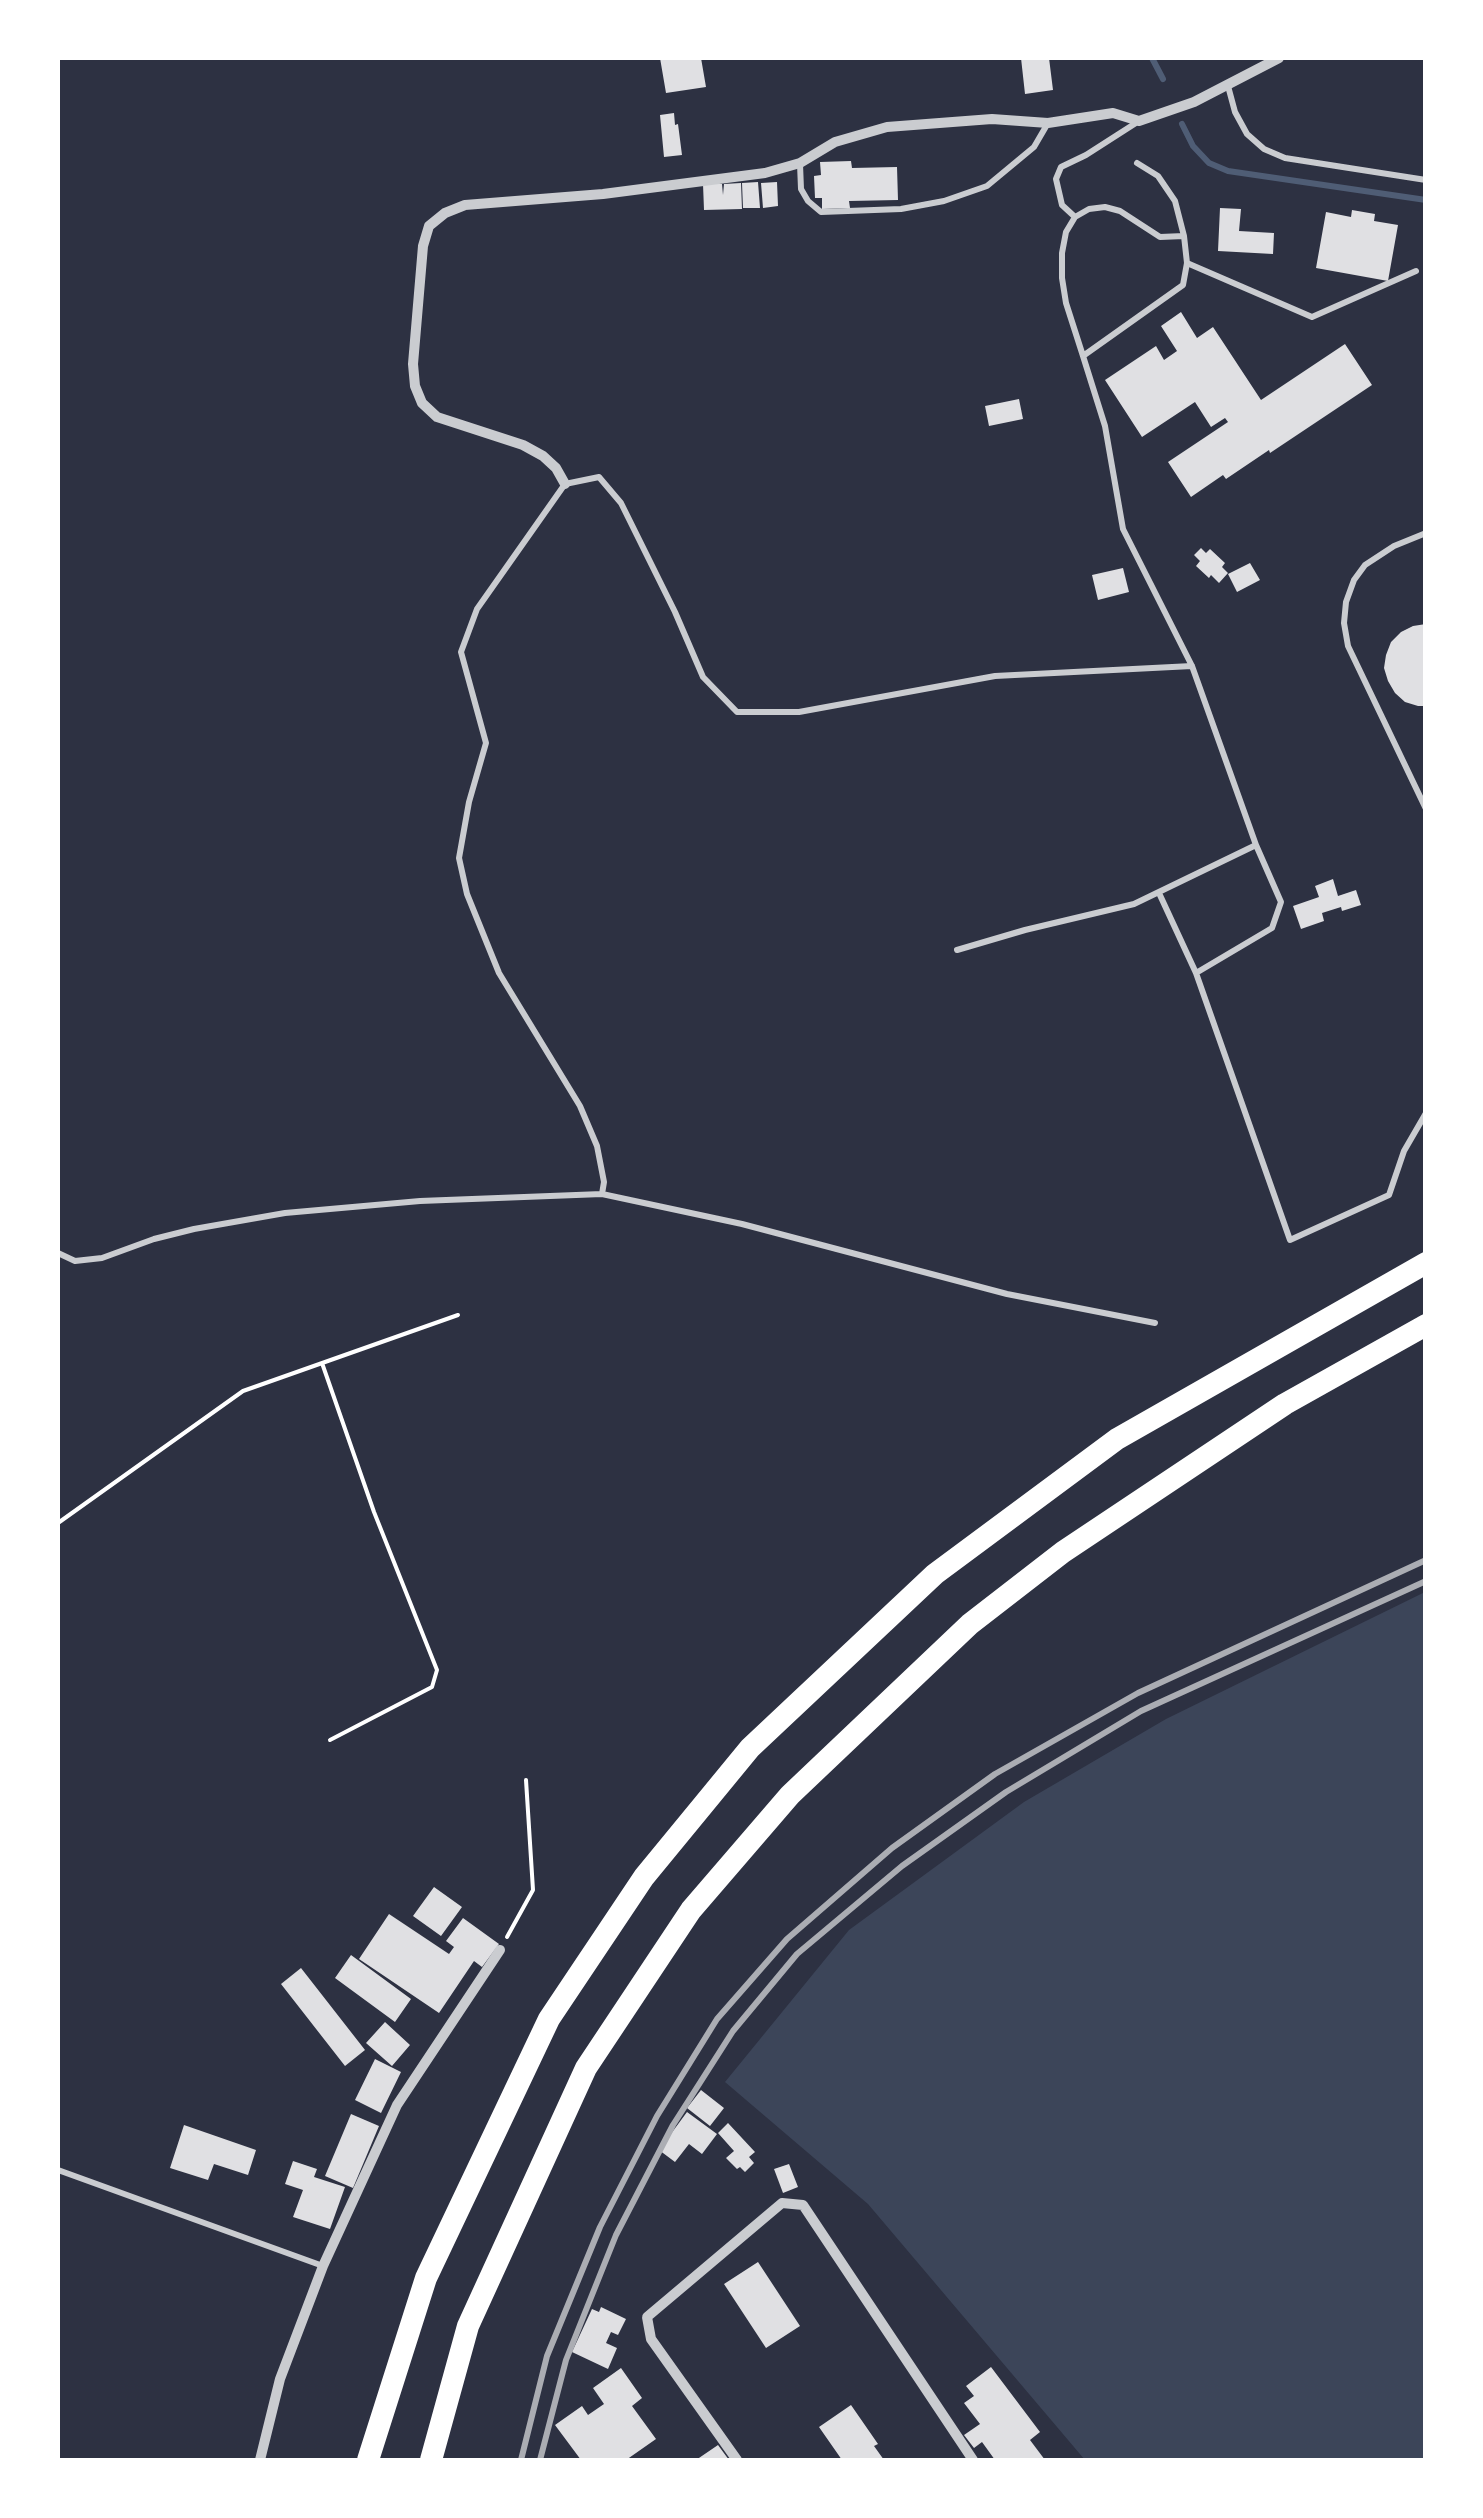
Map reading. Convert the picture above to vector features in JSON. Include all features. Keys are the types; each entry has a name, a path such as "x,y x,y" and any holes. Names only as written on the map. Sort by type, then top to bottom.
{"highway":[{"path":"368,2460 426,2278 549,2019 644,1877 750,1748 935,1574 1117,1439 1426,1263"},
{"path":"431,2460 468,2326 586,2068 691,1910 790,1796 970,1624 1063,1552 1285,1404 1426,1325"}],"street":[{"path":"565,484 543,456 523,445 437,417 422,403 413,364 423,246 429,226 445,212 465,205 734,178 800,163 835,142 887,127 992,119 1048,122 1113,114 1139,120 1228,86 1279,58"},
{"path":"260,2460 280,2380 323,2266 397,2105 500,1950"},
{"path":"737,2460 651,2339 647,2317 782,2203 804,2204 973,2460"}],"lane":[{"path":"1228,86 1235,112 1247,134 1264,149 1286,158 1426,180"},
{"path":"1075,217 1062,205 1056,180 1061,168 1139,120"},
{"path":"800,163 801,190 820,212 900,208 944,201 986,186 1034,147 1048,122"},
{"path":"1083,356 1184,285 1187,262 1176,202 1158,176 1137,163"},
{"path":"1184,236 1160,236 1120,211 1089,210 1075,217 1066,232 1062,278 1066,303 1105,426 1123,529 1192,666 1256,845 1281,902 1272,928 1196,973"},
{"path":"1187,262 1312,317 1416,271"},
{"path":"602,1194 604,1182 597,1146 580,1106 498,972 466,894 459,858 469,802 486,743 461,652 477,609 565,484 599,477 622,503 703,677 738,712 798,712 995,676 1192,666"},
{"path":"1426,533 1394,546 1365,565 1346,602 1344,623 1348,646 1426,809"},
{"path":"958,950 1134,904 1256,845"},
{"path":"1159,892 1196,973 1290,1240 1389,1195 1404,1151 1426,1113"},
{"path":"58,1254 74,1261 102,1258 181,1232 285,1213 420,1201 602,1194 742,1224 1007,1294 1154,1322"},
{"path":"58,2170 323,2266"}],"path":[{"path":"58,1524 243,1391 458,1314"},
{"path":"322,1363 374,1512 438,1670 432,1687 330,1740"},
{"path":"500,1950 533,1890 526,1780"}],"shaded area":[{"path":"1425,1592 1425,2460 1085,2460 868,2204 725,2082 849,1930 1024,1802 1166,1719"}],"building":[{"path":"660,58 701,58 706,87 666,93"},
{"path":"1021,58 1049,58 1053,90 1025,94"},
{"path":"674,113 682,155 664,157 660,115"},
{"path":"851,161 852,168 897,167 898,200 849,201 850,208 822,209 822,198 815,198 814,176 821,175 820,162"},
{"path":"758,182 760,208 743,208 742,183"},
{"path":"777,182 778,206 763,208 761,183"},
{"path":"741,183 742,209 704,210 703,184 722,184 723,195 724,184"},
{"path":"1220,208 1241,209 1239,231 1274,233 1273,254 1218,251"},
{"path":"1352,210 1375,214 1374,221 1398,225 1388,281 1316,268 1326,212 1351,217"},
{"path":"1181,312 1197,338 1213,327 1261,400 1345,344 1372,385 1270,453 1269,450 1226,479 1223,475 1191,497 1168,462 1228,422 1225,418 1211,427 1195,402 1142,437 1105,380 1156,346 1164,360 1177,351 1161,326"},
{"path":"1019,399 1023,419 989,426 985,406"},
{"path":"1201,548 1206,553 1210,549 1225,563 1222,567 1228,573 1219,583 1196,566 1200,561 1194,555"},
{"path":"1250,563 1260,580 1237,592 1228,574"},
{"path":"1123,568 1129,592 1098,600 1092,575"},
{"path":"1426,624 1426,706 1418,706 1395,693 1384,668 1391,642 1401,632"},
{"path":"1333,879 1338,896 1356,890 1361,905 1322,913 1324,921 1301,929 1293,906 1319,897 1315,886"},
{"path":"434,1887 462,1907 441,1936 413,1916"},
{"path":"389,1914 449,1954 454,1947 446,1941 463,1918 499,1944 482,1967 474,1961 439,2013 359,1959"},
{"path":"351,1955 411,1999 395,2022 335,1978"},
{"path":"301,1968 365,2050 345,2066 281,1984"},
{"path":"385,2022 410,2045 392,2066 366,2043"},
{"path":"375,2059 401,2072 381,2113 355,2100"},
{"path":"701,2090 724,2108 710,2126 687,2108"},
{"path":"687,2112 717,2134 702,2154 689,2144 675,2162 659,2150"},
{"path":"351,2114 379,2126 353,2188 325,2176"},
{"path":"728,2123 755,2152 749,2157 754,2163 745,2172 726,2158 734,2151 718,2133"},
{"path":"184,2125 256,2150 248,2175 214,2164 208,2180 170,2168"},
{"path":"293,2161 317,2169 314,2177 345,2187 330,2229 293,2217 303,2190 285,2184"},
{"path":"789,2164 798,2187 783,2193 774,2169"},
{"path":"758,2262 800,2326 766,2348 724,2284"},
{"path":"601,2307 626,2319 618,2335 611,2332 606,2343 617,2348 608,2369 572,2352 592,2309 599,2312"},
{"path":"991,2367 1040,2432 1030,2440 1045,2460 995,2460 982,2442 974,2448 964,2435 980,2424 964,2403 974,2396 966,2386"},
{"path":"621,2368 642,2398 632,2406 656,2439 626,2460 581,2460 555,2425 582,2406 588,2415 604,2404 593,2388"},
{"path":"851,2405 878,2444 874,2446 884,2460 842,2460 819,2427"},
{"path":"718,2445 729,2460 696,2460"}],"waterway":[{"path":"1152,58 1163,79"},
{"path":"1182,124 1193,146 1209,163 1228,171 1426,200"}],"railway":[{"path":"521,2460 547,2356 600,2227 657,2116 717,2019 787,1939 892,1848 995,1774 1138,1693 1426,1560"},
{"path":"540,2460 566,2360 616,2235 673,2125 733,2031 797,1954 902,1866 1006,1792 1141,1711 1426,1581"}]}
